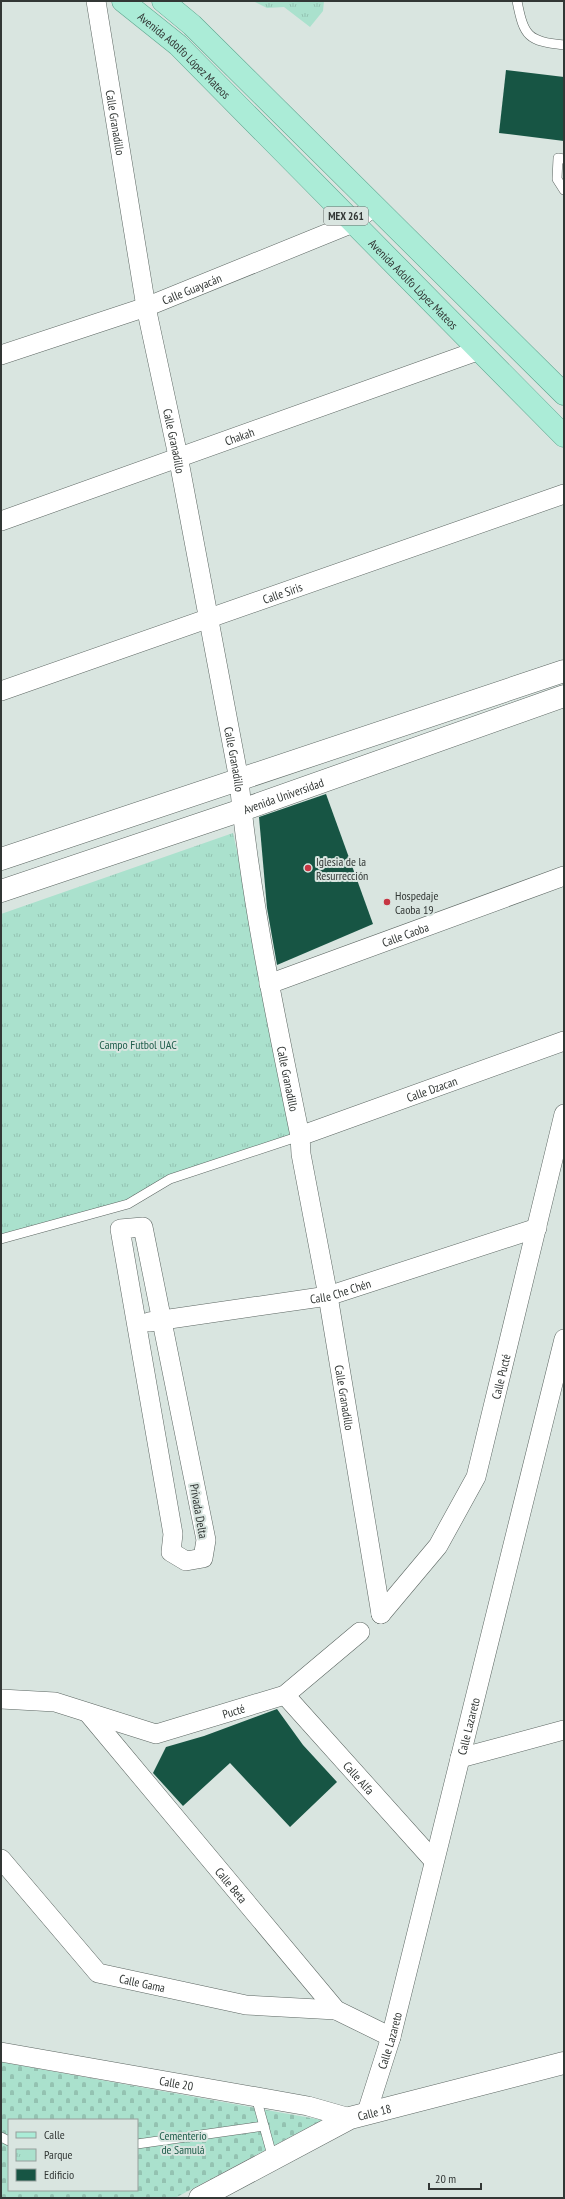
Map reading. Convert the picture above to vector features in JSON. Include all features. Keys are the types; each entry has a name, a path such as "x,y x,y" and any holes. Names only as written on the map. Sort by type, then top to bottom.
{"main road":[{"name":"Avenida Adolfo López Mateos","path":"123,1 178,45 477,350 564,436"},
{"name":"MEX 261","path":"163,1 192,26 564,394"}],"street":[{"name":"Calle Granadillo","path":"96,1 146,307 178,456 239,780 242,810 269,984 300,1136 301,1154 328,1296 381,1614"},
{"name":"Calle Guayacán","path":"1,355 146,307 353,223 374,206"},
{"name":"Chakah","path":"1,521 178,456 477,350"},
{"name":"Calle Siris","path":"1,692 564,494"},
{"path":"1,859 564,671"},
{"name":"Avenida Universidad","path":"1,891 242,810 564,696"},
{"name":"Calle Caoba","path":"269,984 564,876"},
{"name":"Calle Dzacan","path":"300,1136 564,1041"},
{"name":"Calle Pucté","path":"381,1614 438,1546 476,1477 564,1114"},
{"name":"Privada Delta","path":"143,1227 161,1320 206,1540 203,1558 186,1561 171,1552 173,1534 120,1229 143,1227"},
{"name":"Calle Che Chén","path":"136,1324 328,1296 537,1228"},
{"name":"Calle Lazareto","path":"358,2115 391,2037 564,1339"},
{"path":"155,1432 182,1424"},
{"path":"161,1467 188,1453"},
{"name":"Pucté","path":"88,1712 156,1734 285,1695 360,1632"},
{"name":"Calle Alfa","path":"285,1695 434,1860"},
{"path":"1,1699 55,1702 88,1712"},
{"name":"Calle Beta","path":"88,1712 336,2010 391,2037"},
{"path":"460,1758 564,1730"},
{"name":"Calle Gama","path":"1,1859 98,1973 246,2005 336,2010"},
{"name":"Calle 20","path":"1,2052 358,2115"},
{"name":"Calle 18","path":"200,2198 358,2115 564,2063"}],"lane":[{"path":"517,1 521,22 529,35 540,42 564,45"},
{"path":"564,159 558,158 557,179 564,190"},
{"path":"1,1239 128,1204 170,1179 300,1136"},
{"path":"256,2097 273,2159"},
{"path":"138,2144 264,2126"}],"green space":[{"path":"253,1 324,1 323,11 310,27 284,7 267,8"},
{"name":"Campo Futbol UAC","path":"233,833 300,1136 170,1179 128,1204 1,1239 1,914"},
{"name":"Cementerio de Samulá","path":"1,2062 322,2120 175,2198 1,2198"}],"building":[{"path":"506,70 564,77 564,141 499,133"},
{"name":"Iglesia de la Resurrección","path":"326,794 373,924 277,965 267,908 259,817"},
{"path":"277,1709 303,1745 337,1782 290,1827 230,1763 183,1806 153,1773 166,1747 204,1736"}],"place":[{"name":"Iglesia de la Resurrección","path":"308,868"},
{"name":"Hospedaje Caoba 19","path":"387,902"}]}
